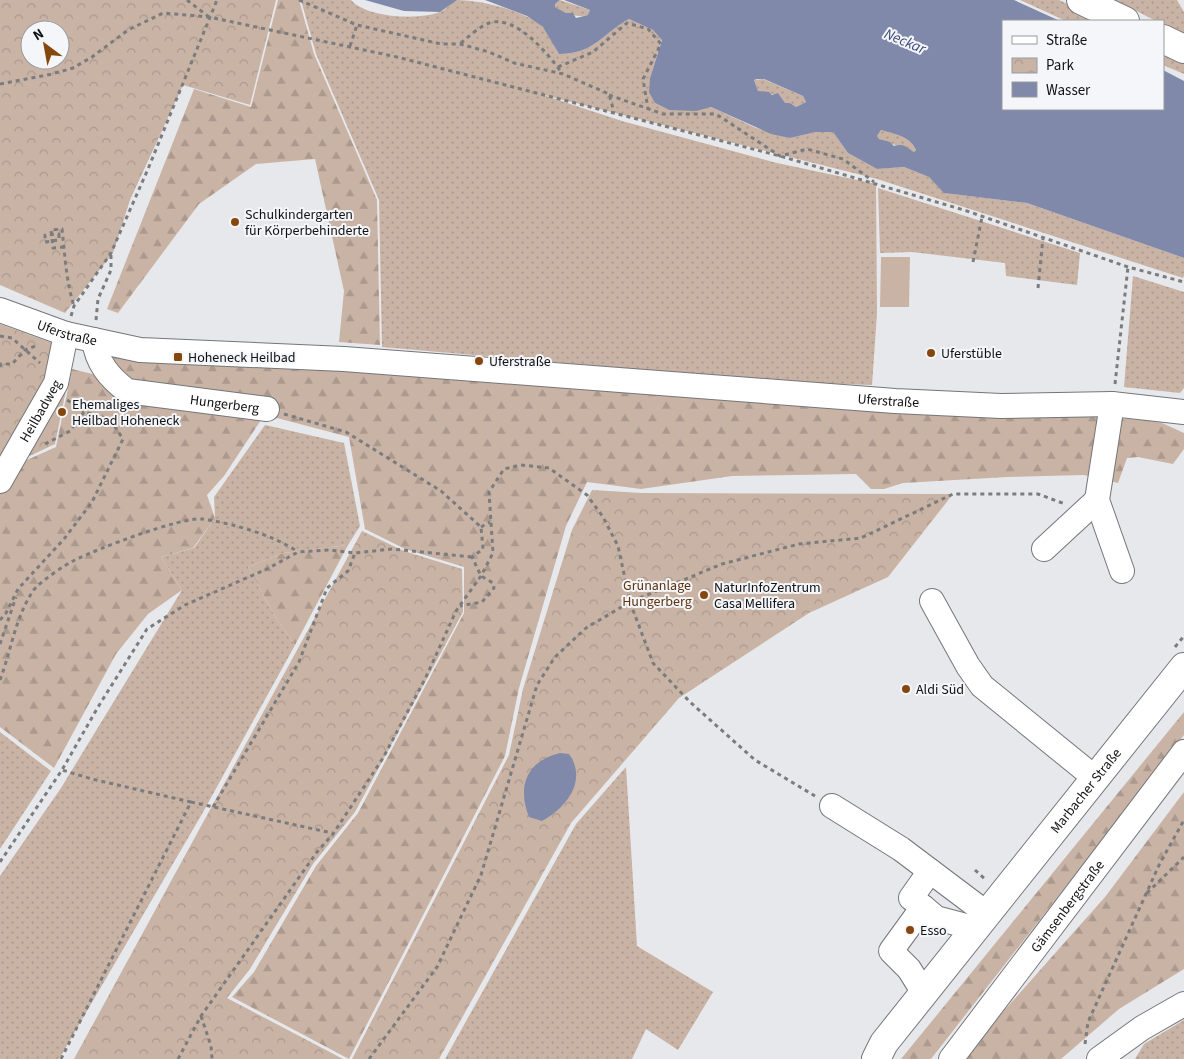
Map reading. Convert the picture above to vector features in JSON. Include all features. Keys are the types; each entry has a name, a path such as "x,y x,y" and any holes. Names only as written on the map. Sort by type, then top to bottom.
{"main road":[{"path":"1081,0 1122,20"},
{"path":"1164,39 1184,49"},
{"name":"Marbacher Straße","path":"863,1059 880,1051 980,921 1184,667"}],"street":[{"name":"Uferstraße","path":"0,310 66,334 140,350 354,360 895,401 1001,406 1112,404 1184,412"},
{"name":"Heilbadweg","path":"0,481 56,383 66,334"},
{"name":"Hungerberg","path":"94,340 96,352 110,378 127,391 266,409"},
{"path":"1112,404 1097,500 1112,548 1122,571"},
{"path":"1044,549 1097,500"},
{"path":"932,601 968,666 982,686 1095,778"},
{"name":"Gämsenbergstraße","path":"951,1059 1184,752"},
{"path":"832,806 902,849 930,870 980,921"},
{"path":"930,870 911,898 936,918 980,921"},
{"path":"922,907 891,951 924,992"},
{"path":"1093,1055 1184,1004"}],"path":[{"path":"186,0 209,17"},
{"path":"66,334 74,306 111,253 217,0"},
{"path":"299,0 357,24 441,44 460,44 489,52 514,63 563,74 663,114 716,114 780,156 807,150 843,159 876,184"},
{"path":"0,84 73,68 92,57 128,30 163,13 209,17 350,46 780,156 982,217 1128,267 1184,282"},
{"path":"460,44 490,23 503,22 516,26 530,37 563,74"},
{"path":"558,67 593,52 627,23 648,29 661,44 642,79 648,109"},
{"path":"350,46 357,24"},
{"path":"609,94 614,112"},
{"path":"974,262 982,217"},
{"path":"64,247 53,248 51,230 62,229 69,291 74,306"},
{"path":"59,234 59,240 45,242 45,235 52,235 59,234"},
{"path":"1038,288 1043,238"},
{"path":"98,298 111,270 111,253"},
{"path":"1112,404 1128,267"},
{"path":"0,336 12,338 43,366"},
{"path":"0,367 2,364 12,364"},
{"path":"0,862 62,770 98,707 147,629 185,605 267,570 298,552 329,550 355,553 392,550 472,557 483,549 481,527 441,491 346,432 266,409"},
{"path":"0,620 6,613 18,589 64,539 92,502 123,440 110,419 84,412 70,431 52,442 15,455"},
{"path":"178,1059 201,1016 316,852 333,834 383,758 426,677 459,606 481,576 493,553 489,492 504,469 520,465 549,468 587,495 603,517 618,546 630,602 653,663 690,702 755,760 832,806"},
{"path":"369,1059 437,967 481,875 537,685 556,657 586,628 630,602 722,564 799,544 861,538 953,494 1038,494 1066,504 1097,500"},
{"path":"0,680 18,620 34,590 73,560 159,528 200,519 265,535 284,542 298,552"},
{"path":"481,527 490,522"},
{"path":"213,807 299,662 327,588 348,571 355,553"},
{"path":"459,606 482,602 494,588 493,583 481,576 472,557"},
{"path":"0,644 18,589"},
{"path":"62,770 92,779 333,834"},
{"path":"61,1059 191,802"},
{"path":"1093,1055 1085,1044 1088,1022 1145,895 1184,820"},
{"path":"1145,895 1184,857"},
{"path":"975,870 985,879"},
{"path":"201,1016 211,1046 212,1059"}],"green space":[{"path":"0,0 276,0 250,105 183,85 130,200 113,253 65,313 0,285"},
{"path":"278,0 299,0 314,54 377,200 380,345 339,342 344,291 315,159 256,164 199,204 118,313 107,309 194,89 251,107"},
{"path":"301,0 351,0 369,11 408,17 442,11 457,0 490,4 515,11 535,21 543,27 559,54 581,51 589,47 629,19 653,30 662,39 650,78 655,103 669,110 693,110 711,107 756,128 790,138 816,132 833,132 848,153 877,169 904,167 929,177 945,193 1027,203 1184,258 1184,276 1183,278 877,179 540,94 622,121 777,163 876,184 877,313 872,385 781,382 382,347 379,200 316,54"},
{"path":"560,0 590,10 589,15 575,16 563,12 555,7 555,4"},
{"path":"1020,0 1059,0 1103,20 1064,20"},
{"path":"1115,0 1177,0 1184,12 1184,36 1164,26 1164,20 1154,20"},
{"path":"1164,47 1184,56 1184,74 1164,65"},
{"path":"763,79 803,96 806,102 796,107 790,103 785,104 780,96 758,91 754,80"},
{"path":"881,130 906,139 916,150 914,152 879,139 877,136"},
{"path":"878,188 1080,253 1077,285 1006,276 1005,263 912,252 880,253"},
{"path":"881,257 910,257 909,307 880,307"},
{"path":"1133,276 1184,292 1184,388 1180,393 1124,387"},
{"path":"0,324 74,351 55,444 0,470"},
{"path":"115,342 1009,412 1145,420 1162,423 1184,433 1184,449 1173,464 1138,457 1127,458 1118,483 1084,475 903,483 884,489 871,489 856,474 732,476 641,489 587,482 566,526 519,688 505,756 349,1059 232,997 254,972 316,866 358,813 464,613 464,567 405,549 365,529 349,437 277,418 261,420 224,476 207,495 215,518 193,548 161,557 182,590 148,614 116,654 54,768 0,727 0,472 56,447 72,369 113,379"},
{"path":"265,425 344,443 360,526 348,545 283,553 248,567 276,618 295,645 202,814 59,1059 0,1059 0,876 61,788 182,590 161,557 194,548 215,518 214,497"},
{"name":"Grünanlage Hungerberg","path":"592,490 642,493 953,494 888,577 809,613 679,698 571,823 439,1059 352,1059 509,755 523,689 572,530"},
{"path":"362,531 404,551 462,569 463,612 355,812 313,864 250,969 227,998 343,1059 74,1059"},
{"path":"348,545 295,645 276,618 248,567 283,553"},
{"path":"1184,712 1184,735 931,1059 901,1059"},
{"path":"0,732 51,771 0,849"},
{"path":"626,767 637,946 713,992 678,1050 646,1029 632,1059 445,1059 576,824"},
{"path":"1184,792 1184,969 1119,1009 1061,1059 961,1059 1105,897"},
{"path":"1184,1020 1184,1059 1135,1059 1144,1044"}],"water":[{"path":"365,0 457,0 440,12 404,11"},
{"name":"Neckar","path":"485,0 560,0 555,4 555,7 566,13 573,13 576,18 588,15 590,10 564,0 1014,0 1058,20 1002,20 1002,110 1164,110 1164,71 1184,81 1184,258 1027,203 944,193 929,177 904,167 877,169 848,153 833,132 816,132 790,138 771,134 711,107 696,111 669,110 655,103 649,92 650,78 662,40 653,30 629,19 589,47 571,53 559,54 543,27 527,16","holes":["764,79 803,96 806,102 796,107 790,103 785,103 778,93 772,95 769,92 758,91 754,80","881,130 896,134 910,142 916,150 914,152 905,146 894,146 890,142 879,139 877,136"]},
{"path":"560,753 569,754 574,764 576,774 572,793 559,809 542,821 529,817 524,795 527,777 539,762"}],"place":[{"name":"Schulkindergarten für Körperbehinderte","path":"235,222"},
{"name":"Uferstüble","path":"931,353"},
{"name":"Hoheneck Heilbad","path":"178,357"},
{"name":"Uferstraße","path":"479,361"},
{"name":"Ehemaliges Heilbad Hoheneck","path":"62,412"},
{"name":"NaturInfoZentrum Casa Mellifera","path":"704,595"},
{"name":"Aldi Süd","path":"906,689"},
{"name":"Esso","path":"910,930"}]}
